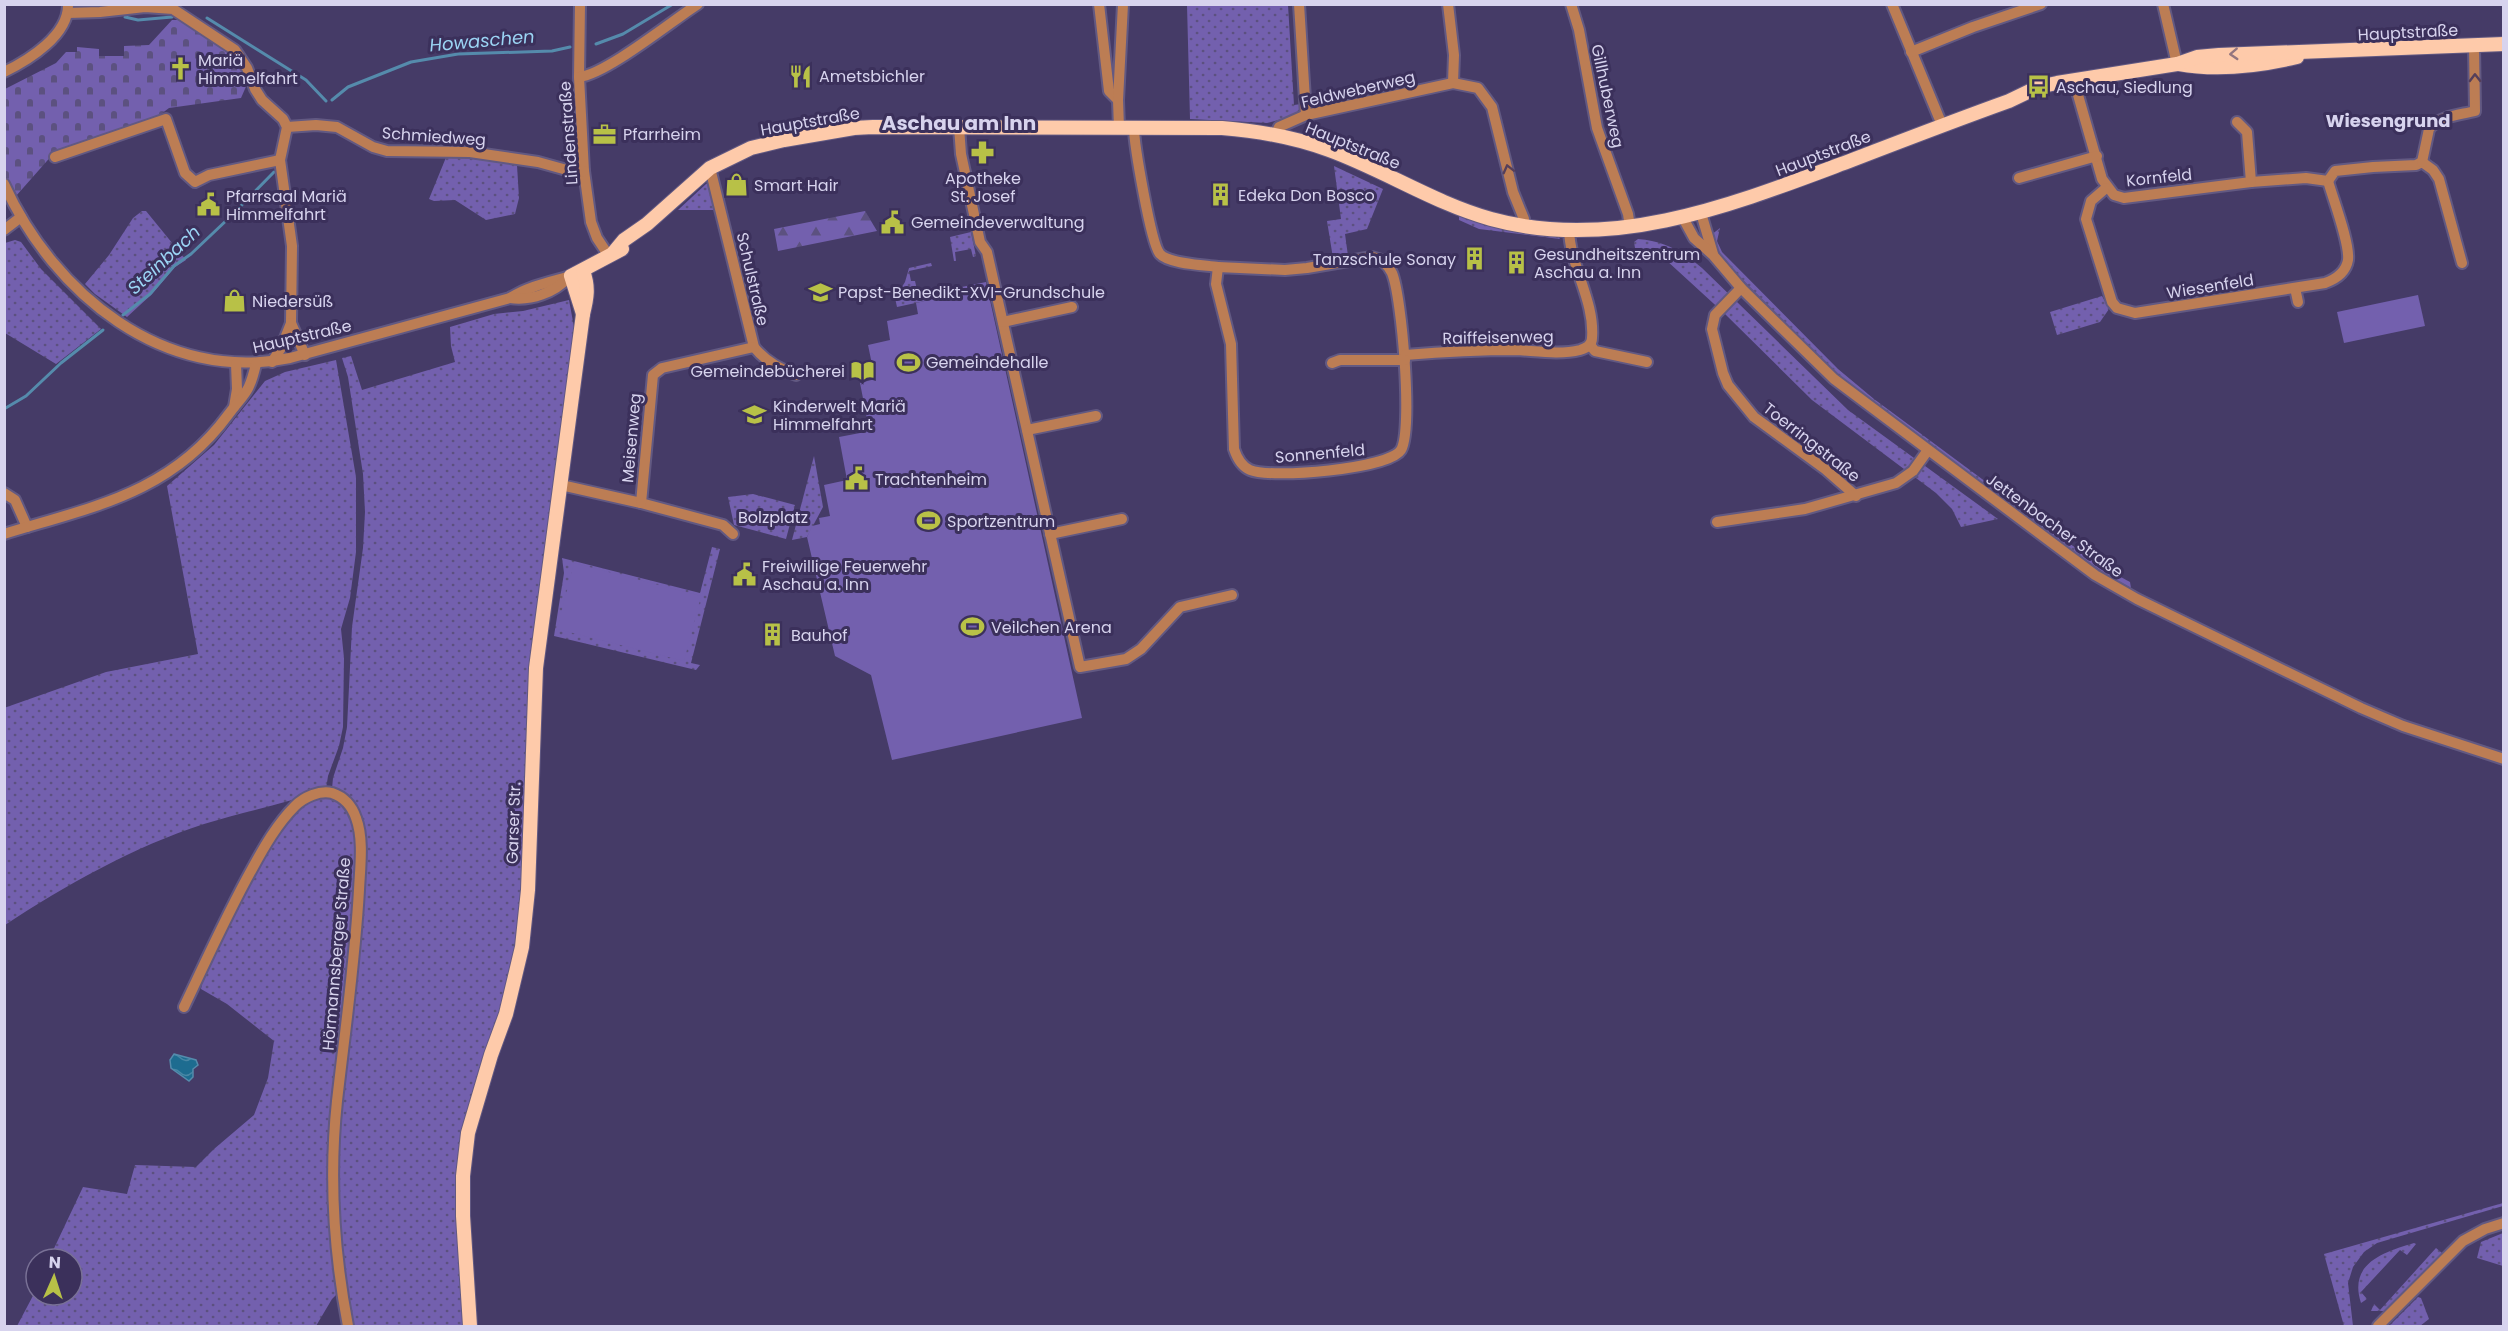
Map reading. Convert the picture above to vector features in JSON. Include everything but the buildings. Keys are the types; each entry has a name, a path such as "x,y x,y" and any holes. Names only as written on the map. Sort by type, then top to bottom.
{"main road":[{"name":"Hauptstraße","path":"574,275 612,254 624,240 647,224 710,168 752,148 854,128 1222,128 1276,134 1329,150 1464,211 1523,225 1569,230 1630,227 1701,213 1780,187 2009,101 2050,94 2074,81 2132,69 2177,64 2197,57 2219,55 2504,44"},
{"name":"Garser Str.","path":"470,1326 463,1216 468,1133 506,1014 522,947 528,890 536,668 582,314 588,287 574,275"}],"street":[{"name":"Lindenstraße","path":"580,4 579,77 584,171 591,222 597,238 612,254"},
{"path":"579,77 592,74 620,58 699,4"},
{"path":"1099,4 1109,91 1118,100"},
{"path":"1119,128 1118,100 1123,4"},
{"path":"1299,4 1306,115"},
{"path":"1448,4 1454,55 1453,83 1478,88 1491,106 1513,192 1524,219 1523,225"},
{"name":"Gillhuberweg","path":"1571,4 1579,30 1598,128 1628,214 1630,227"},
{"path":"1892,4 1942,125"},
{"path":"1911,52 1973,27 2041,4"},
{"path":"2163,4 2177,64"},
{"path":"4,72 36,55 65,22 68,9 100,12 145,6 173,9 235,50 247,68 255,90 262,100 279,114 287,127 280,160 292,246 291,323 281,348 272,362"},
{"path":"2422,162 2428,129 2432,125 2438,121 2475,111 2474,45"},
{"name":"Kornfeld","path":"2074,81 2102,179 2106,188 2114,195 2124,198 2251,182 2306,178 2328,181"},
{"name":"Feldweberweg","path":"1276,134 1279,127 1306,115 1453,83"},
{"path":"55,157 166,119 185,173 195,182 209,175 280,160"},
{"path":"2237,122 2247,132 2251,182"},
{"name":"Schmiedweg","path":"287,127 316,125 337,127 373,147 387,151 470,152 538,162 574,172 584,171"},
{"path":"959,127 961,154 980,242 987,252 1080,667 1126,659 1141,649 1180,607 1232,595"},
{"name":"Sonnenfeld","path":"1134,128 1157,249 1169,260 1218,267 1285,270 1372,257 1385,262 1393,276 1405,357 1405,432 1402,450 1379,463 1333,470 1287,473 1250,470 1241,463 1234,449 1231,344 1216,284 1218,267"},
{"path":"2019,178 2097,156"},
{"path":"2328,181 2335,171 2373,166 2416,165 2422,162"},
{"path":"2422,162 2433,170 2439,179 2462,263"},
{"name":"Schulstraße","path":"710,168 754,347 766,360 796,375"},
{"name":"Wiesenfeld","path":"2106,188 2091,201 2086,219 2107,291 2117,308 2135,314 2333,280 2343,271 2348,260 2346,244 2328,181"},
{"name":"Hauptstraße","path":"4,184 21,217 55,264 77,288 122,325 150,341 206,360 256,364 305,355 510,298 555,279 574,275"},
{"name":"Hauptstraße","path":"4,193 14,204"},
{"name":"Jettenbacher Straße","path":"1701,213 1713,255"},
{"path":"4,230 21,217"},
{"name":"Jettenbacher Straße","path":"1683,218 1694,238 1834,380 2095,575 2115,588 2361,708 2403,726 2504,759"},
{"path":"1569,230 1570,248 1579,272 1589,314 1592,340 1590,345 1595,351 1647,362"},
{"name":"Toerringstraße","path":"1741,288 1715,315 1712,329 1722,373 1728,385 1754,417 1825,469 1856,496"},
{"path":"2295,288 2298,302"},
{"path":"1002,322 1072,307"},
{"path":"291,323 305,355"},
{"name":"Raiffeisenweg","path":"1405,357 1467,351 1577,351 1590,345"},
{"name":"Meisenweg","path":"641,503 653,375 662,368 754,347"},
{"path":"1332,363 1340,360 1405,357"},
{"path":"234,408 237,389 236,364"},
{"path":"4,534 90,509 159,480 194,453 234,408 249,390 256,364"},
{"path":"1027,430 1096,416"},
{"name":"Toerringstraße","path":"1717,522 1805,509 1856,496 1907,478 1928,450"},
{"path":"561,485 723,525 733,534"},
{"path":"4,493 15,500 27,527"},
{"path":"1050,534 1122,519"},
{"name":"Hörmannsberger Straße","path":"184,1007 237,897 282,820 296,804 319,793 329,792 340,796 350,804 357,819 360,834 354,961 337,1103 333,1186 341,1283 348,1326"},
{"path":"2378,1326 2463,1241 2504,1222"}],"green space":[{"path":"1187,5 1288,5 1294,105 1301,104 1297,115 1267,123 1190,119"},
{"path":"172,20 181,20 212,39 238,61 248,82 241,98 169,108 161,114 54,153 16,196 5,175 5,89 56,63 66,52 77,52 77,47 99,49 99,56 124,56 124,46 149,45"},
{"path":"447,155 470,156 517,165 519,198 515,214 486,220 455,200 434,201 429,199"},
{"path":"1334,166 1383,189 1367,229 1345,234 1348,256 1333,258 1327,221 1341,219"},
{"path":"709,183 717,210 678,210 706,184"},
{"path":"142,211 146,211 186,260 175,267 152,294 127,317 85,284 109,255 133,218"},
{"path":"865,211 877,231 778,251 774,229"},
{"path":"1459,216 1506,229 1558,236 1560,239 1479,229 1459,220"},
{"path":"1720,228 1717,241 1722,252 1838,369 1874,399 2063,539 2106,569 2130,582 2131,588 2107,575 2073,551 1879,408 1826,364 1720,257 1714,248 1711,235"},
{"path":"971,232 976,256 973,257 971,249 955,252 956,261 954,261 950,237"},
{"path":"1638,239 1665,245 1680,252 1702,268 1848,410 1998,519 1961,527 1952,509 1936,493 1812,400 1725,314 1666,260 1653,256 1637,260 1634,242"},
{"path":"15,240 21,242 41,269 101,329 56,364 5,333 5,243"},
{"path":"931,263 932,266 909,271 911,281 915,281 917,290 931,287 934,299 897,307 895,298 905,282 909,268"},
{"name":"Sportzentrum","path":"986,282 1082,718 892,760 871,675 835,656 807,537 812,526 820,524 819,518 830,516 824,485 847,480 839,437 860,433 868,424 860,383 875,379 868,345 890,340 887,321 918,314 916,303 933,299 932,293"},
{"path":"2418,295 2425,326 2344,343 2337,312"},
{"path":"2102,296 2109,309 2100,322 2057,335 2050,312"},
{"path":"569,300 574,327 530,668 522,890 516,945 500,1013 470,1099 462,1133 465,1326 352,1326 341,1256 337,1164 363,834 332,789 347,727 352,627 363,548 365,512 363,474 348,377 342,358 351,356 362,390 455,362 450,327 494,314 523,311"},
{"path":"336,360 356,477 356,552 350,598 341,629 344,658 343,727 326,789 204,824 152,844 101,868 5,925 4,708 106,672 198,654 167,486 214,445 265,381 285,372"},
{"path":"814,456 823,507 807,537 792,540"},
{"name":"Bolzplatz","path":"753,494 795,505 786,539 734,525 728,497"},
{"path":"712,547 720,549 691,663 700,665 696,670 554,636 564,573 562,558 700,593"},
{"path":"574,563 701,596 684,661 557,629"},
{"path":"329,796 339,800 354,819 357,871 334,1102 339,1292 332,1299 316,1326 17,1326 27,1307 84,1307 84,1247 55,1247 83,1187 127,1194 135,1165 196,1167 254,1115 268,1078 274,1041 227,1004 201,989 202,984 267,848 297,808 319,797"},
{"path":"2503,1203 2503,1206 2377,1243 2364,1252 2353,1267 2348,1283 2353,1326 2344,1326 2324,1254"},
{"path":"2503,1233 2503,1266 2477,1258 2481,1242"},
{"path":"2414,1243 2416,1244 2407,1255 2400,1250 2361,1292 2367,1299 2361,1303 2358,1289 2360,1278 2371,1261"},
{"path":"2436,1248 2442,1253 2393,1305 2384,1311 2371,1311 2374,1304 2380,1310"},
{"path":"2418,1297 2421,1298 2429,1319 2420,1326 2389,1326"}],"water":[{"path":"174,1054 196,1060 198,1065 193,1069 193,1077 189,1081 171,1068 170,1060"}],"waterway":[{"name":"Howaschen","path":"596,44 623,34 673,4"},
{"path":"125,17 138,20 172,17"},
{"path":"207,18 306,80 326,101"},
{"name":"Howaschen","path":"332,100 348,87 411,62 458,54 552,51 570,47"},
{"name":"Steinbach","path":"123,315 150,294 174,266 191,254 274,172"},
{"name":"Steinbach","path":"4,409 26,396 61,363 103,330"}],"place":[{"name":"Mariä Himmelfahrt","path":"180,69"},
{"name":"Ametsbichler","path":"801,76"},
{"name":"Aschau, Siedlung","path":"2038,87"},
{"name":"Pfarrheim","path":"605,134"},
{"name":"Apotheke St. Josef","path":"983,153"},
{"name":"Smart Hair","path":"736,185"},
{"name":"Edeka Don Bosco","path":"1220,195"},
{"name":"Pfarrsaal Mariä Himmelfahrt","path":"208,205"},
{"name":"Gemeindeverwaltung","path":"893,222"},
{"name":"Tanzschule Sonay","path":"1474,259"},
{"name":"Gesundheitszentrum Aschau a. Inn","path":"1516,263"},
{"name":"Papst-Benedikt-XVI-Grundschule","path":"820,292"},
{"name":"Niedersüß","path":"234,301"},
{"name":"Gemeindehalle","path":"908,362"},
{"name":"Gemeindebücherei","path":"863,371"},
{"name":"Kinderwelt Mariä Himmelfahrt","path":"755,415"},
{"name":"Trachtenheim","path":"857,479"},
{"name":"Sportzentrum","path":"929,521"},
{"name":"Freiwillige Feuerwehr Aschau a. Inn","path":"744,575"},
{"name":"Veilchen Arena","path":"973,627"},
{"name":"Bauhof","path":"773,635"}],"district":[{"name":"Wiesengrund","path":"2388,121"},
{"name":"Aschau am Inn","path":"959,123"}]}
